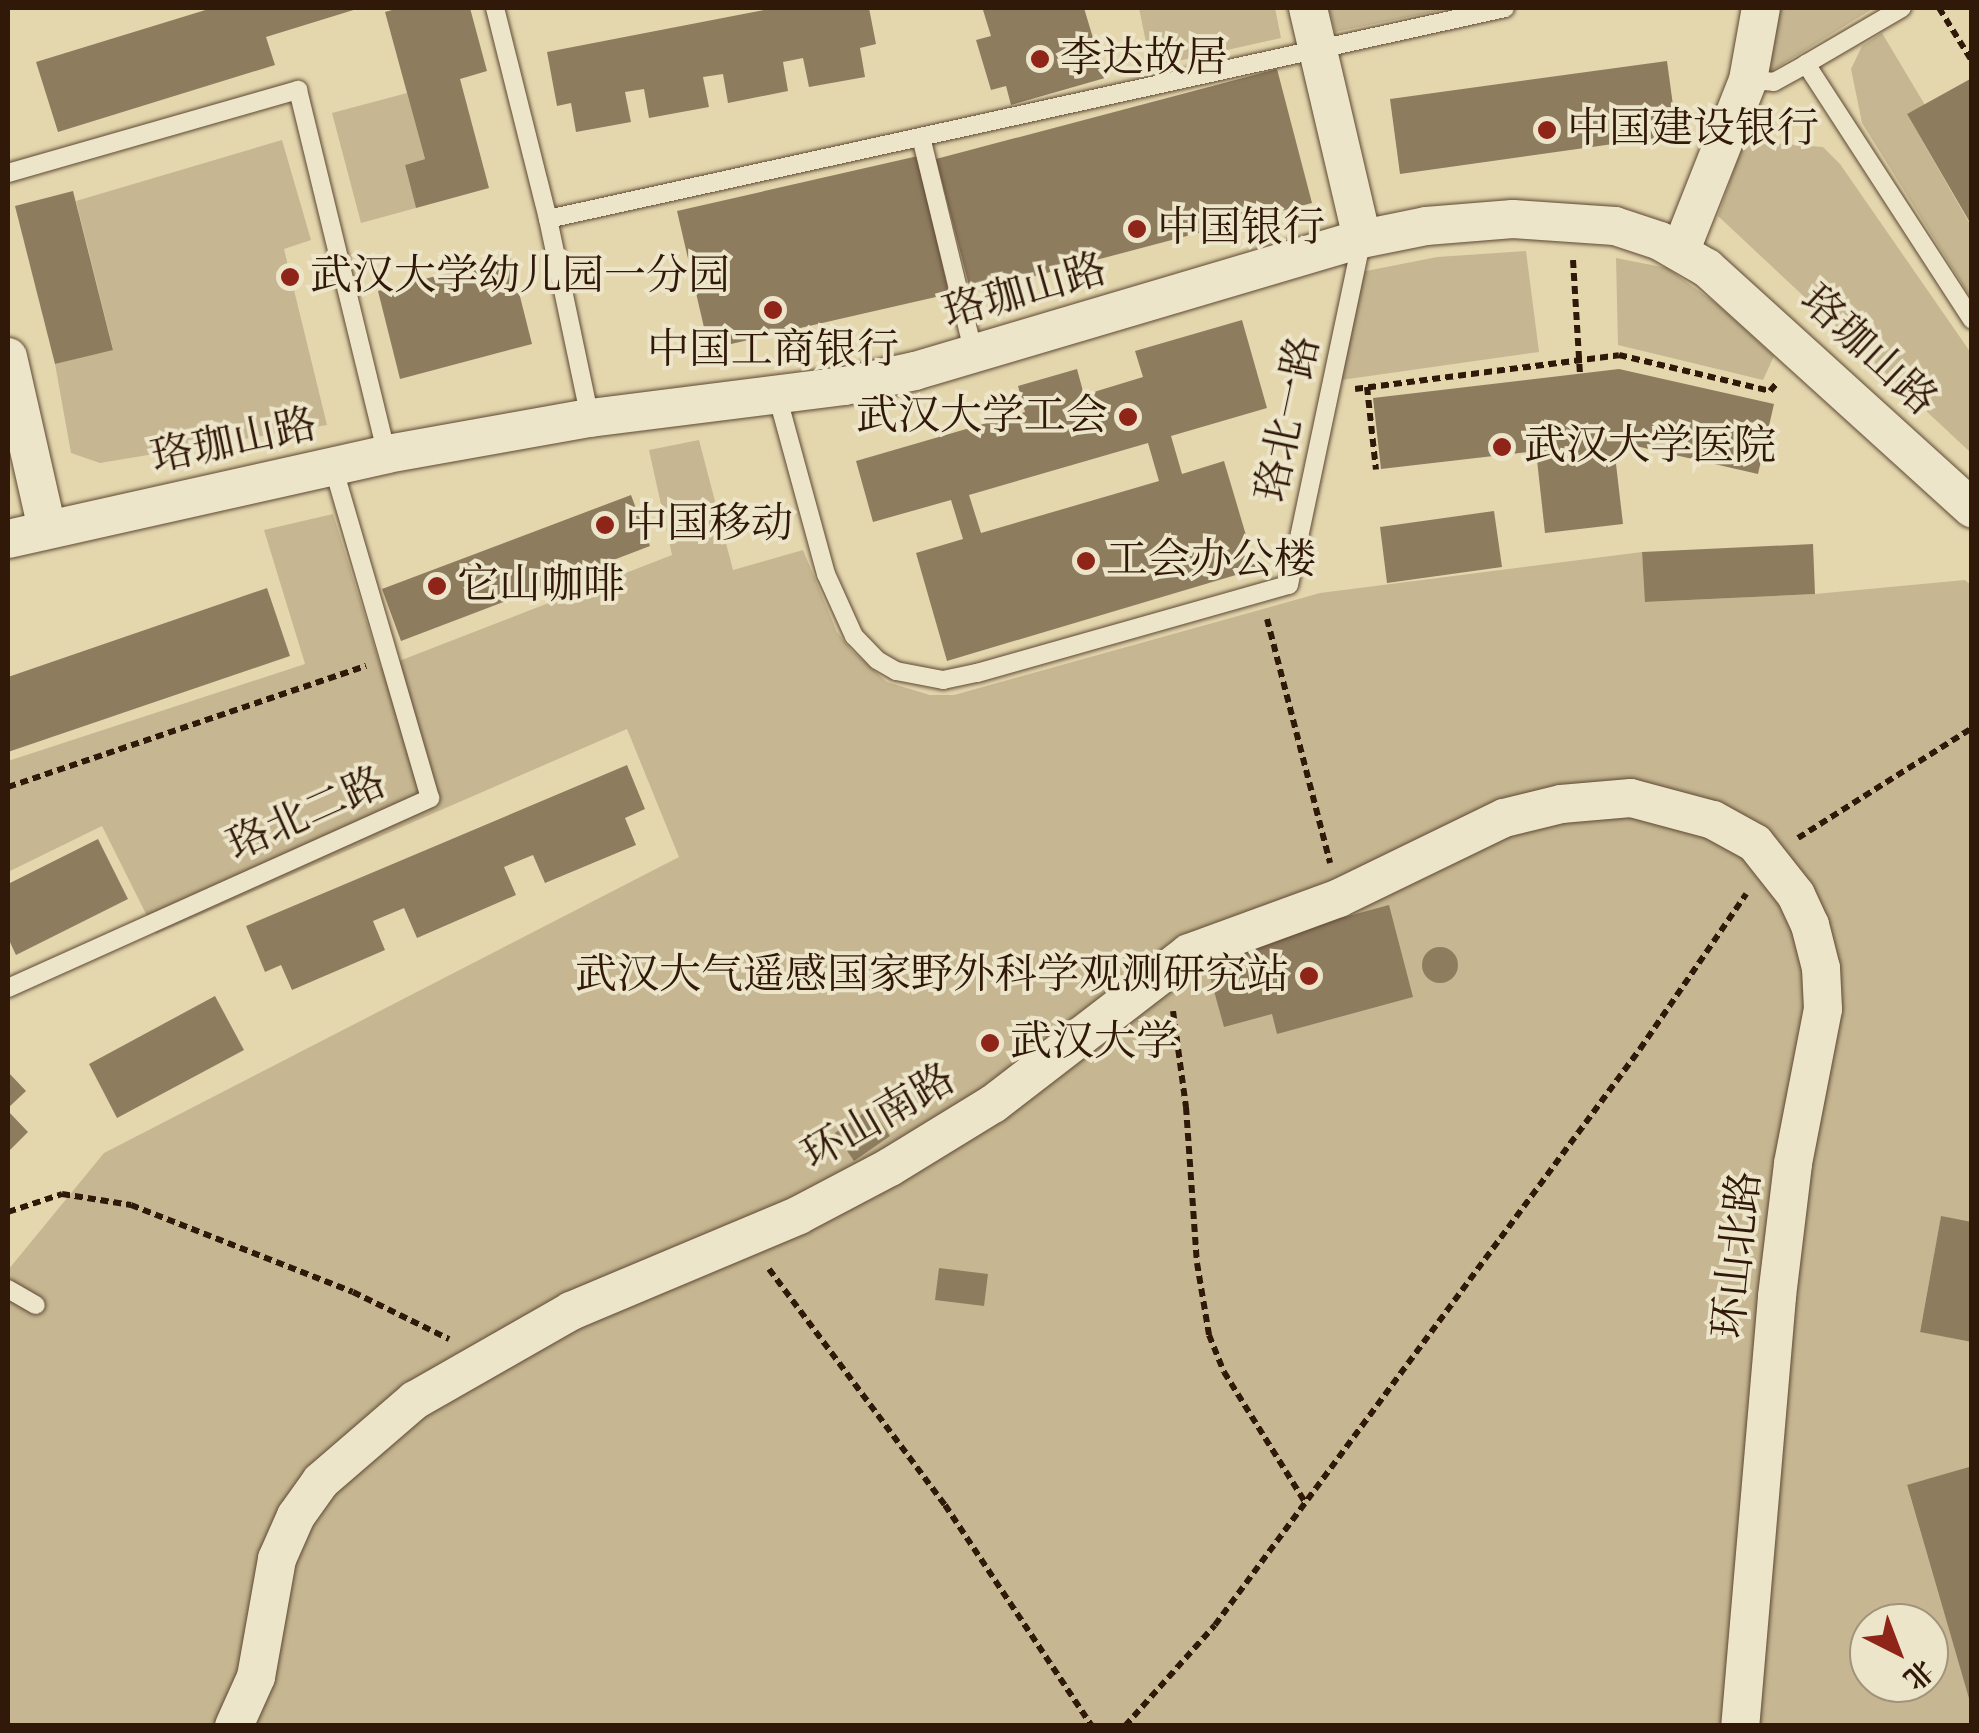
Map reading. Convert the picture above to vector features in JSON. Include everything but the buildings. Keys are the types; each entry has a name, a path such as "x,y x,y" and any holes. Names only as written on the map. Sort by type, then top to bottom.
{"street":[{"path":"1308,8 1362,240"},
{"path":"1680,252 1748,80 1761,8"},
{"name":"珞珈山路","path":"8,539 387,454 590,418 845,386 974,355 1362,240 1426,226 1572,220 1639,232 1680,252 1732,287 1972,508"},
{"path":"8,357 47,528"},
{"name":"环山南路","path":"234,1726 256,1677 278,1559 296,1516 321,1481 358,1445 415,1400 571,1311 799,1215 890,1167 993,1104 1189,953 1220,939 1339,898 1504,818 1560,804 1631,798 1732,828"},
{"name":"环山北路","path":"1732,828 1770,859 1796,894 1810,925 1821,968 1823,1009 1793,1164 1777,1297 1740,1726"}],"lane":[{"path":"495,8 548,219 590,418"},
{"path":"548,219 1505,8"},
{"path":"1748,80 1774,82 1902,8"},
{"path":"1806,64 1972,320"},
{"path":"8,174 298,90 387,454"},
{"path":"921,137 974,355"},
{"name":"珞北一路","path":"1261,593 1289,585 1362,240"},
{"path":"777,395 839,608 865,649 896,671 943,680 977,673 1261,593"},
{"name":"珞北二路","path":"8,988 430,798 334,467"},
{"path":"8,1288 36,1305"}],"path":[{"path":"1940,8 1972,61"},
{"path":"1572,220 1580,374"},
{"path":"1331,392 1618,355 1770,391 1802,350"},
{"path":"1367,387 1376,470"},
{"path":"1261,593 1339,898"},
{"path":"8,788 389,658"},
{"path":"1125,1726 1214,1625 1306,1502 1640,1048 1770,859 1851,802 1972,728"},
{"path":"1168,970 1186,1107 1197,1263 1209,1334 1224,1372 1306,1502"},
{"path":"8,1212 19,1204 62,1194 131,1206 353,1292 487,1357"},
{"path":"744,1236 945,1505 1092,1726"}],"shaded area":[{"path":"1139,8 1275,8 1281,38 1151,67"},
{"path":"1329,8 1452,8 1335,32"},
{"path":"1773,8 1874,8 1771,71 1762,70"},
{"path":"1882,33 1925,105 1907,114 1971,226 1971,298 1862,123 1851,69 1862,46"},
{"path":"407,93 425,159 405,165 416,208 361,223 332,113"},
{"path":"282,140 311,240 284,249 327,425 100,463 71,453 55,364 113,349 76,201"},
{"path":"1744,141 1823,147 1840,164 1971,353 1971,453 1718,216"},
{"path":"1526,251 1539,352 1341,380 1361,272 1437,257"},
{"path":"1616,258 1667,268 1718,305 1774,356 1763,380 1618,345"},
{"name":"武汉大学","path":"699,440 733,570 803,550 837,632 852,651 887,682 930,695 954,695 1320,593 1642,552 1646,602 1815,594 1965,580 1972,586 1971,1222 1941,1217 1920,1331 1971,1341 1971,1466 1907,1486 1941,1603 1849,1603 1849,1703 1949,1703 1949,1630 1971,1705 1971,1725 8,1725 8,1270 104,1153 679,857 627,729 156,934 102,826 8,872 8,761 305,664 264,530 333,514 381,668 672,555 649,450"}],"place":[{"name":"李达故居","path":"1040,59"},
{"name":"中国建设银行","path":"1547,130"},
{"name":"中国银行","path":"1137,229"},
{"name":"武汉大学幼儿园一分园","path":"290,277"},
{"name":"中国工商银行","path":"773,310"},
{"name":"武汉大学工会","path":"1128,417"},
{"name":"武汉大学医院","path":"1502,447"},
{"name":"中国移动","path":"605,525"},
{"name":"工会办公楼","path":"1086,561"},
{"name":"它山咖啡","path":"437,586"},
{"name":"武汉大气遥感国家野外科学观测研究站","path":"1309,976"},
{"name":"武汉大学","path":"990,1043"}]}
